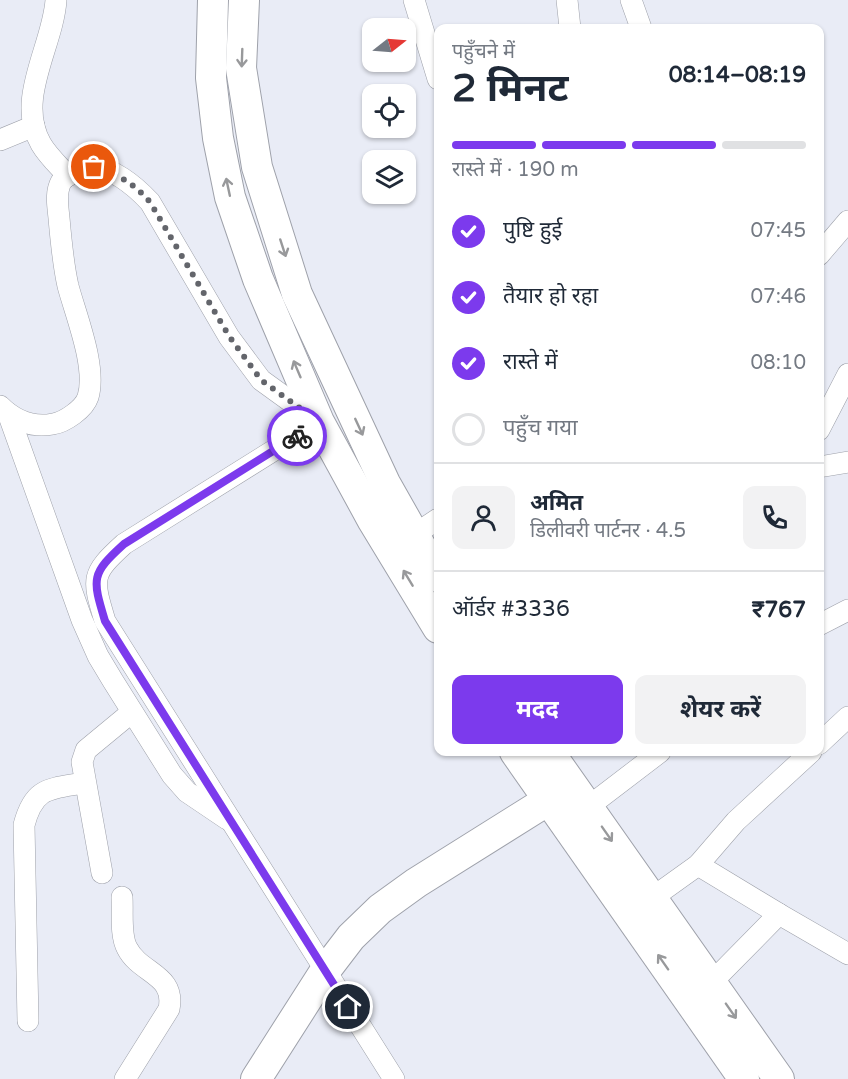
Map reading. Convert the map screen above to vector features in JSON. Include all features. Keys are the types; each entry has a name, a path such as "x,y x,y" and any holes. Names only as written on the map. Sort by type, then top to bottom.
{"main road":[{"path":"213,0 211,78 218,138 230,197 258,279 319,422 373,521 434,621"},
{"path":"244,0 241,68 257,167 297,294 384,483 426,527 434,560"},
{"path":"518,756 744,1079"},
{"path":"552,756 779,1079"},
{"path":"256,1079 325,971 351,937 380,909 416,883 549,799"}],"street":[{"path":"56,0 48,37 35,77 34,126 46,152 68,176"},
{"path":"414,0 434,66"},
{"path":"567,0 570,24"},
{"path":"631,0 640,24"},
{"path":"0,140 34,126"},
{"path":"5,411 34,426 56,424 75,413 88,398 88,355 68,284 57,200 61,182 74,171 94,167 118,175 138,189 150,202 229,336 261,380 319,422 124,544 98,571 95,586 105,621 394,1079"},
{"path":"824,249 848,221"},
{"path":"824,420 848,374"},
{"path":"5,411 82,620 98,656 172,775 187,792 231,822"},
{"path":"824,466 848,462"},
{"path":"824,622 848,610"},
{"path":"102,873 82,762 86,750 132,712"},
{"path":"824,740 847,720"},
{"path":"588,807 655,756"},
{"path":"652,898 699,865 736,821 807,756"},
{"path":"28,1021 24,825 29,807 38,796 52,788 84,783"},
{"path":"699,865 848,954"},
{"path":"122,897 125,943 128,951 166,983 171,999 169,1009 125,1079"},
{"path":"712,982 779,914"}],"way so far":[{"path":"94,167 118,175 138,189 150,202 229,336 261,380 319,422 297,436"}],"route":[{"path":"297,436 124,544 98,571 95,586 105,621 348,1007"}]}
